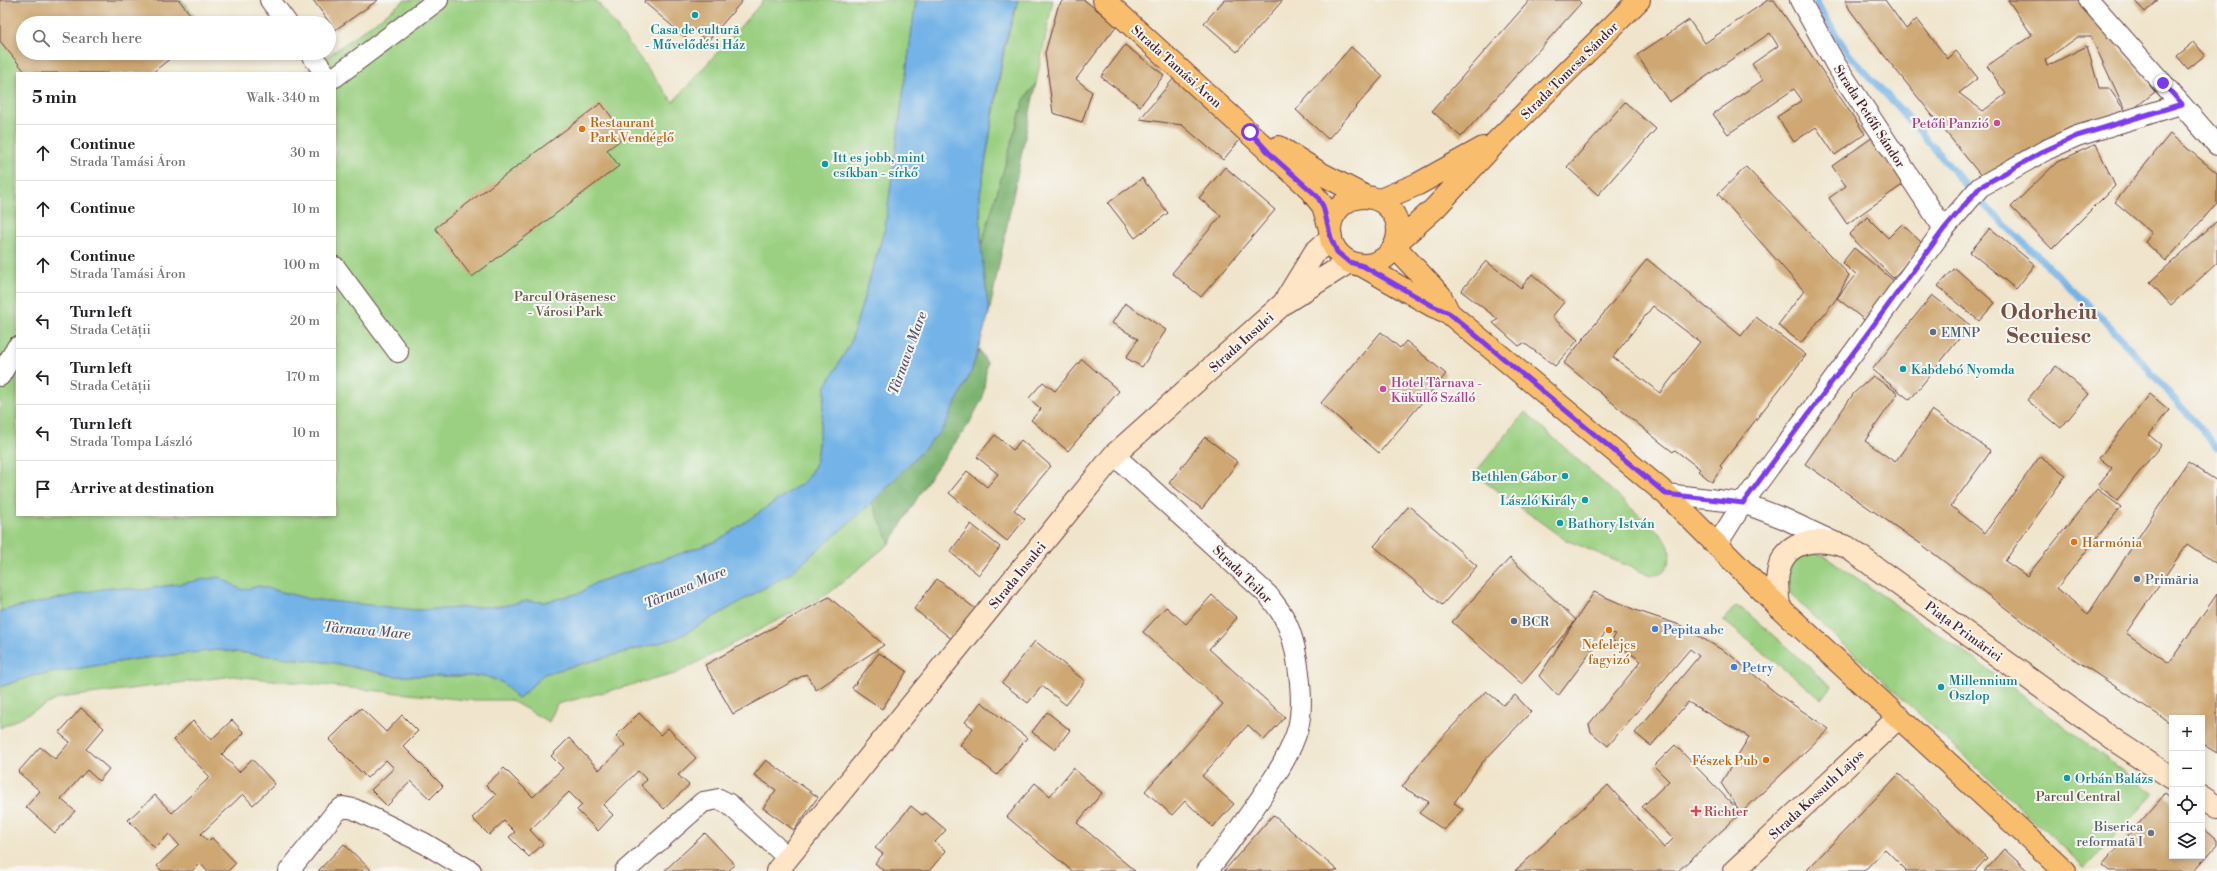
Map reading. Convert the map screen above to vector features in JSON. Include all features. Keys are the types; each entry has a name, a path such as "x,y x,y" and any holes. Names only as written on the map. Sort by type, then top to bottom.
{"main road":[{"name":"Strada Tamási Áron","path":"1104,0 1250,132 1272,156 1317,196 1323,206 1330,234"},
{"name":"Strada Tomcsa Sándor","path":"1498,140 1639,0"},
{"name":"Strada Tamási Áron","path":"1250,132 1320,173 1373,199"},
{"path":"1498,140 1418,184 1373,199 1353,199 1341,206 1333,216 1330,234 1337,252 1433,306 1449,313 1666,494 1716,546 1779,607 2064,871"},
{"path":"1356,264 1376,264 1387,257 1396,245 1435,208 1498,140"},
{"path":"1373,199 1390,208 1396,218 1399,230 1396,245"},
{"name":"Strada Insulei","path":"1284,303 1315,252 1330,234"},
{"path":"1396,245 1440,295 1449,313"},
{"name":"Strada Insulei","path":"782,864 1114,455 1284,303 1356,264"},
{"name":"Piața Primăriei","path":"1779,607 1778,574 1787,554 1803,543 1820,540 1834,542 1859,554 2110,737 2169,776"},
{"name":"Strada Kossuth Lajos","path":"1734,871 1899,717"},
{"path":"2205,799 2217,806"}],"street":[{"path":"270,0 282,16"},
{"path":"336,76 438,0"},
{"name":"Strada Petőfi Sándor","path":"1800,0 1836,65 1944,229"},
{"path":"2089,0 2217,145"},
{"path":"315,60 324,72"},
{"path":"1716,546 1743,503 1944,229 1980,187 2046,150 2077,136 2182,104"},
{"path":"336,268 398,352"},
{"path":"0,376 16,349"},
{"name":"Strada Teilor","path":"1114,455 1268,595 1286,620 1296,652 1300,675 1300,716 1298,728 1283,765 1223,852 1207,871"},
{"name":"Piața Primăriei","path":"1666,494 1743,503 1792,522 1834,542"},
{"path":"625,871 703,802 719,799 729,804 782,864"},
{"path":"290,871 335,813 343,807 354,809 424,843 471,871"}],"green space":[{"name":"Parcul Orășenesc - Városi Park","path":"0,0 182,0 194,16 16,16 16,60 60,60 123,72 16,72 16,516 336,516 336,72 306,72 323,60 336,60 336,50 405,0 596,0 673,102 764,0 916,0 885,228 850,344 826,386 815,466 804,482 717,541 595,583 580,593 545,602 527,601 503,606 417,610 309,599 260,586 242,590 219,577 142,590 111,587 0,611"},
{"path":"1018,0 1053,0 1036,83 1024,100 981,247 980,195 1005,46"},
{"path":"1036,83 989,314 981,247 1024,100"},
{"path":"979,349 987,363 983,397 969,424 930,477 890,543 872,503 943,429 971,372"},
{"path":"1525,412 1662,536 1668,544 1670,551 1668,564 1663,572 1652,575 1642,572 1564,539 1474,474"},
{"path":"872,503 890,543 828,594 675,674 557,704 549,722 510,700 467,700 233,676 59,698 0,728 0,687 32,676 137,659 217,650 334,663 394,676 485,676 503,683 519,699 544,674 677,638 792,572"},
{"name":"Parcul Central","path":"1801,552 1815,552 1825,556 1971,657 2154,794 2085,868 1798,602 1789,588 1787,577 1788,571"},
{"path":"1736,606 1744,610 1831,686 1821,699 1723,620"}],"water":[{"name":"Târnava Mare","path":"916,0 1018,0 1004,46 980,195 981,247 989,314 971,372 943,429 872,503 792,572 677,638 544,674 518,699 503,683 485,676 394,676 334,663 217,650 137,659 32,676 0,687 0,611 111,587 142,590 219,577 242,590 259,586 309,599 417,610 503,606 527,601 545,602 580,593 595,583 717,541 804,482 815,466 826,386 850,344 885,228"}],"building":[{"path":"0,0 179,0 192,16 16,16 16,60 168,60 153,72 25,72 0,41"},
{"path":"313,0 378,0 336,29 336,16 325,16"},
{"name":"Casa de cultură - Művelődési Ház","path":"645,0 743,0 707,42 692,28 685,37 644,2"},
{"path":"1063,0 1084,0 1117,25 1076,79 1092,92 1082,122 1053,113 1045,53 1058,7"},
{"path":"1224,0 1283,0 1237,52 1204,23"},
{"path":"1530,0 1578,0 1581,3 1461,137 1432,111"},
{"path":"1768,0 1774,0 1865,134 1835,155 1816,127 1794,142 1777,117 1802,100 1794,89 1728,134 1713,114 1763,80 1752,64 1778,46 1770,33 1669,102 1637,55 1689,20 1705,43"},
{"path":"1845,0 1885,0 1906,29 1917,19 1948,59 1956,51 1978,78 1959,93 1983,111 2006,94 1987,66 2032,35 2008,0 2081,0 2155,92 2127,114 1986,182 1879,49 1850,10","holes":["2078,37 2091,37 2127,114 2109,88 2099,88 2087,46 2047,66 2045,60"]},
{"path":"2134,0 2158,0 2145,12"},
{"path":"2194,42 2205,55 2188,69 2177,56"},
{"path":"1125,45 1164,75 1140,106 1101,77"},
{"path":"1351,47 1383,76 1328,139 1296,110"},
{"path":"1175,77 1244,135 1223,160 1182,125 1140,119"},
{"path":"1625,102 1656,129 1598,195 1567,167"},
{"path":"601,103 626,136 607,150 619,166 472,277 435,228"},
{"path":"2170,134 2217,173 2217,203 2166,261 2145,242 2152,233 2115,202"},
{"path":"1873,137 1905,183 1847,224 1829,198 1846,186 1832,166"},
{"path":"2096,144 2115,186 2052,249 2011,207 2057,162"},
{"path":"1225,167 1275,210 1201,297 1172,273 1221,216 1199,198"},
{"path":"1746,167 1849,275 1837,298 1801,343 1778,325 1804,291 1718,194"},
{"path":"1142,178 1168,213 1135,238 1108,203"},
{"path":"1867,217 1888,238 1902,224 1924,245 1893,278 1849,235"},
{"path":"2217,221 2217,263 2171,305 2150,282"},
{"path":"1990,228 2035,265 2016,289 1970,252"},
{"path":"1854,248 1899,285 1868,323 1837,298 1856,274 1842,263"},
{"path":"1647,259 1741,336 1756,317 1806,355 1720,466 1722,468 1712,482 1698,471 1700,469 1675,450 1673,452 1660,442 1564,363","holes":["1653,306 1700,342 1660,393 1613,357"]},
{"path":"1486,261 1521,288 1532,274 1564,302 1552,317 1578,340 1555,366 1524,343 1519,346 1493,323 1498,319 1461,291"},
{"path":"1955,268 1995,303 1979,321 1938,286"},
{"path":"1932,295 1970,325 1910,400 1872,370"},
{"path":"1125,303 1166,330 1142,367 1126,358 1138,339 1112,323"},
{"name":"Hotel Târnava - Küküllő Szálló","path":"1381,332 1400,348 1406,341 1446,374 1379,453 1321,403"},
{"path":"1082,359 1119,391 1068,451 1031,420 1041,409 1029,398 1043,382 1055,391"},
{"path":"2056,366 2089,394 2061,428 2027,400"},
{"path":"1873,376 1898,393 1865,441 1895,462 1932,410 1991,451 1951,506 1985,533 2040,456 2066,475 2005,561 2027,576 2097,489 2121,507 2057,588 2088,614 2188,462 2217,481 2217,564 2187,544 2126,633 2169,663 2217,594 2217,753 2205,746 2205,715 2169,715 2169,722 2062,651 1921,544 1805,464 1854,393"},
{"path":"2150,394 2169,410 2149,435 2161,445 2117,500 2098,485 2112,468 2099,458"},
{"path":"995,435 1013,450 1021,440 1051,466 1014,510 1025,519 1007,541 949,493 967,471 987,487 998,474 977,457"},
{"path":"1205,437 1238,462 1202,509 1169,483"},
{"path":"1409,506 1477,566 1442,605 1374,546"},
{"path":"971,524 1000,547 979,575 950,552"},
{"name":"BCR","path":"1510,558 1576,620 1522,684 1452,622"},
{"path":"937,579 977,610 953,640 914,609"},
{"path":"1594,592 1635,610 1680,625 1729,654 1776,693 1829,729 1741,813 1721,783 1749,737 1688,702 1651,746 1635,733 1699,656 1690,649 1608,746 1591,732 1589,724 1641,661 1612,640 1616,634 1606,632 1558,696 1539,676"},
{"path":"1212,595 1237,618 1209,649 1285,717 1264,740 1248,725 1202,776 1234,804 1213,827 1185,801 1172,815 1145,791 1223,704 1143,632 1166,607 1186,624"},
{"path":"829,597 884,645 816,690 806,674 733,714 705,665"},
{"path":"1035,641 1085,681 1066,705 1042,686 1028,703 1002,683"},
{"path":"879,653 907,671 882,709 852,688"},
{"path":"1486,691 1503,705 1515,695 1531,712 1481,764 1454,803 1463,809 1444,830 1419,813 1429,802 1402,787 1431,749"},
{"path":"981,702 1027,738 997,775 960,745 973,728 965,722"},
{"path":"81,708 104,728 86,749 109,769 99,781 87,770 61,799 75,811 55,833 26,807 40,791 18,772 40,747 55,759 70,742 59,733"},
{"path":"361,708 386,732 402,715 418,731 403,746 443,786 430,799 411,781 387,806 371,790 394,768 386,760 367,778 329,740"},
{"path":"1047,712 1070,730 1055,750 1032,732"},
{"path":"639,713 660,735 668,728 696,758 678,775 689,785 664,809 641,785 647,780 638,771 603,805 613,815 598,831 577,810 582,805 569,792 530,830 543,844 529,857 509,837 515,832 504,821 489,835 472,818 496,795 486,785 504,768 533,797 563,768 551,756 569,738 599,770 625,745 616,736"},
{"path":"232,720 244,733 222,754 239,772 252,759 275,784 253,805 243,794 201,834 208,841 212,838 236,863 228,871 207,871 200,863 192,871 162,871 157,866 179,845 169,834 155,848 128,820 155,795 172,813 210,777 174,740 193,721 211,740"},
{"path":"1675,745 1741,813 1678,871 1515,871 1608,785 1664,848 1673,839 1642,807 1669,781 1654,766"},
{"path":"766,760 818,797 794,830 763,808 776,790 754,775"},
{"path":"1073,768 1102,793 1077,823 1135,871 1072,871 1007,817 1035,783 1050,796"},
{"path":"1899,774 1987,858 1975,871 1905,871 1906,870 1885,849 1864,871 1806,871"},
{"name":"Biserica reformată I","path":"2165,794 2169,797 2169,859 2205,859 2194,871 2109,871 2102,865"},
{"path":"911,806 922,815 926,813 946,830 935,842 946,851 929,871 884,871 875,863 883,854 875,848"},
{"path":"1273,815 1338,871 1224,871"},
{"name":"Biserica reformată I","path":"2205,830 2217,840 2217,845 2205,859"},
{"path":"705,833 735,865 728,871 664,871"},
{"path":"344,844 372,871 318,871"},
{"path":"2004,849 2028,871 1984,871"}],"waterway":[{"path":"1816,0 1825,18 1850,56 1909,119 1975,196 2107,323 2217,447"}],"place":[{"name":"Casa de cultură - Művelődési Ház","path":"695,15"},
{"name":"Petőfi Panzió","path":"1997,123"},
{"name":"Restaurant Park Vendéglő","path":"582,129"},
{"name":"Itt es jobb, mint csíkban - sírkő","path":"825,164"},
{"name":"EMNP","path":"1933,332"},
{"name":"Kabdebó Nyomda","path":"1903,369"},
{"name":"Hotel Târnava - Küküllő Szálló","path":"1383,389"},
{"name":"Bethlen Gábor","path":"1565,476"},
{"name":"László Király","path":"1585,500"},
{"name":"Bathory István","path":"1560,523"},
{"name":"Harmónia","path":"2074,542"},
{"name":"Primăria","path":"2137,579"},
{"name":"BCR","path":"1514,621"},
{"name":"Pepita abc","path":"1655,629"},
{"name":"Nefelejcs fagyizó","path":"1609,630"},
{"name":"Petry","path":"1734,667"},
{"name":"Millennium Oszlop","path":"1941,687"},
{"name":"Fészek Pub","path":"1766,760"},
{"name":"Orbán Balázs","path":"2067,778"},
{"name":"Richter","path":"1696,811"},
{"name":"Biserica reformată I","path":"2151,833"}],"district":[{"name":"Odorheiu Secuiesc","path":"2049,324"}],"route":[{"path":"1250,132 1272,156 1317,196 1323,206 1330,229 1331,238 1337,252 1349,262 1363,266 1384,276 1433,306 1449,313 1666,494 1743,503 1944,229 1980,187 2046,150 2077,136 2182,104 2163,83"}]}
